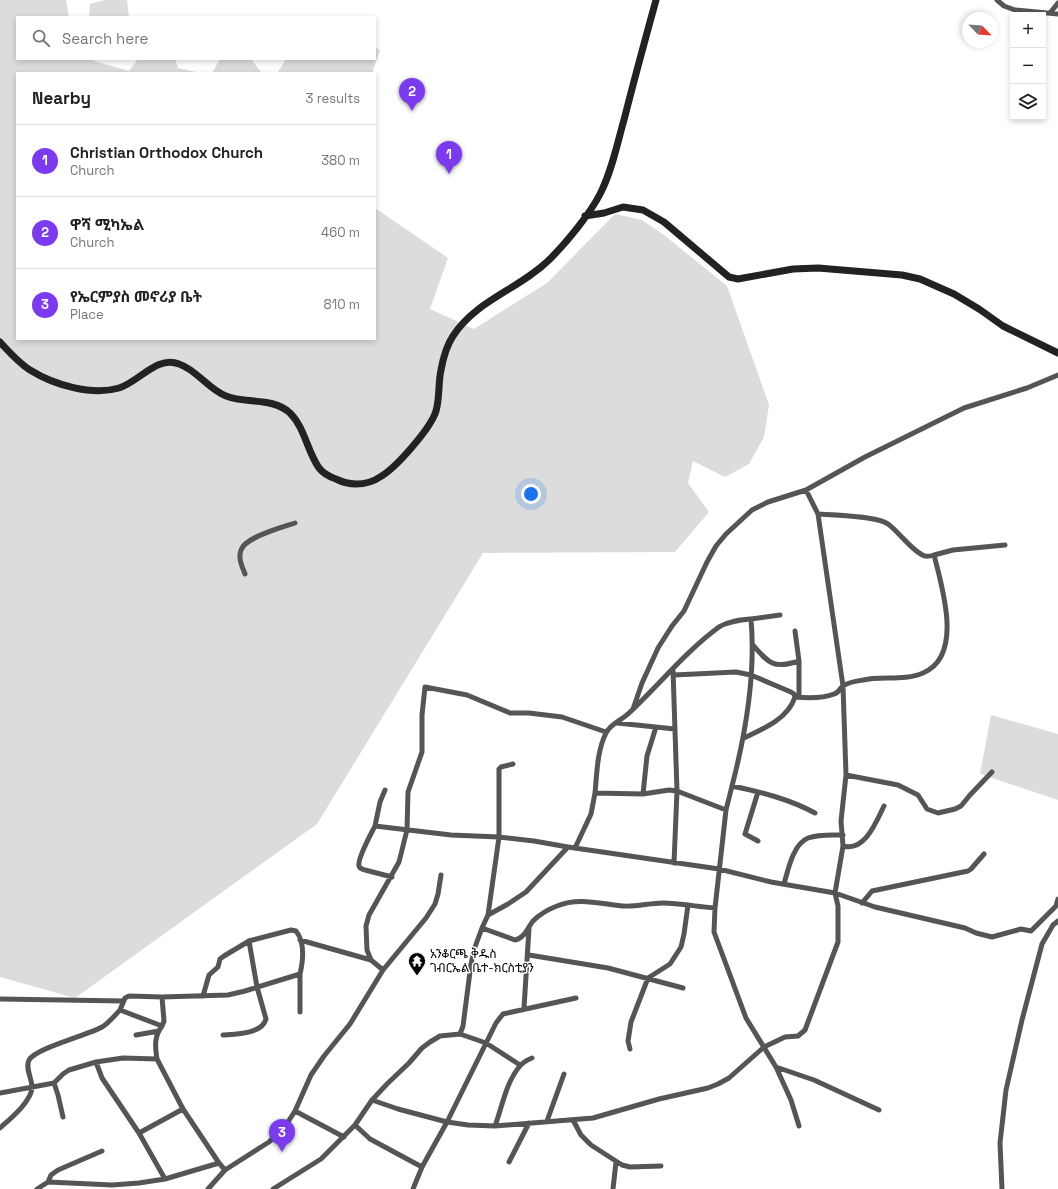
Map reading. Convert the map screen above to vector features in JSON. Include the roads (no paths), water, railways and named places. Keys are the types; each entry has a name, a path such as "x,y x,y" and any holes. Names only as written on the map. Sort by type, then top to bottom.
{"main road":[{"path":"0,342 17,360 31,370 64,385 92,391 119,388 141,377 154,367 167,362 179,364 190,370 217,392 229,397 273,404 284,408 297,422 319,468 329,476 345,483 363,484 381,477 389,471 424,434 430,425 438,402 441,368 446,352 452,338 464,321 476,310 514,286 548,260 585,216 600,194 612,164 656,0"},
{"path":"585,216 604,213 623,206 643,210 664,222 729,277 738,279 793,269 818,268 902,275 920,279 954,294 979,308 1003,326 1058,353"}],"street":[{"path":"997,0 1004,6 1015,10 1058,14"},
{"path":"1050,13 1058,3"},
{"path":"633,709 642,683 658,648 684,611 699,576 716,546 739,521 752,510 768,502 806,490 865,457 964,408 1027,388 1058,375"},
{"path":"372,1100 398,1109 447,1122 495,1126 573,1120 608,1114 659,1099 713,1086 729,1078 764,1047 785,1037 798,1036 805,1030 838,942 838,906 835,893 843,846 841,820 846,775 843,686 818,514 806,490"},
{"path":"818,514 842,515 881,520 888,524 921,554 929,556 953,550 1005,544"},
{"path":"245,574 239,558 241,549 245,543 269,531 295,523"},
{"path":"673,672 736,672 751,675 791,692 797,697 834,694 843,686 852,682 870,678 916,675 925,672 936,664 946,646 947,614 944,592 934,555"},
{"path":"575,848 591,814 596,793 598,761 606,732 609,727 633,709 673,672 700,642 720,626 728,623 780,615"},
{"path":"752,619 753,645 751,675 744,738 726,810 715,908 714,932 746,1018 776,1066 791,1100 799,1126"},
{"path":"744,738 775,721 797,697 799,662 795,630"},
{"path":"753,645 765,659 774,664 781,666 799,662"},
{"path":"673,672 677,791 674,863"},
{"path":"371,960 367,950 366,926 369,915 392,877 399,862 407,830 408,792 422,752 422,715 425,687 467,695 510,713 529,713 562,717 606,732"},
{"path":"617,722 675,729"},
{"path":"643,794 647,756 656,727"},
{"path":"460,1034 463,1026 471,964 475,947 488,915 499,837 499,769 501,767 513,764"},
{"path":"846,775 898,785 918,795 927,809 938,813 961,806 970,794 992,772"},
{"path":"732,786 798,804 815,813"},
{"path":"385,790 380,802 374,826 359,866 364,870 392,877"},
{"path":"596,793 643,794 669,790 677,791 726,810"},
{"path":"758,792 745,834 758,841"},
{"path":"843,846 852,847 858,845 866,838 884,806"},
{"path":"374,826 451,835 499,837 534,841 719,869 784,884 835,893 875,907 965,928 976,933 992,937 1021,929 1031,931 1056,906 1058,899"},
{"path":"784,884 790,860 803,840 819,835 843,835"},
{"path":"488,915 526,892 568,847"},
{"path":"862,903 872,891 971,870 984,854"},
{"path":"208,1189 225,1170 269,1142 286,1124 295,1111 311,1075 324,1056 350,1024 383,970 432,909 438,894 441,875"},
{"path":"482,928 515,940 519,939 524,935 534,920 548,910 555,906 578,901 625,906 663,903 715,908"},
{"path":"630,1049 628,1040 631,1022 648,978 670,964 681,948 688,905"},
{"path":"1002,1189 1000,1144 1006,1090 1022,1020 1042,944 1053,925 1058,921"},
{"path":"524,1008 529,955 529,927"},
{"path":"204,996 209,975 218,967 220,959 249,941 291,930 296,931 299,934 303,954 300,974 300,1012"},
{"path":"300,940 371,960 383,970"},
{"path":"223,1035 245,1034 260,1028 265,1024 266,1019 257,988 249,941"},
{"path":"529,955 608,968 683,988"},
{"path":"0,1128 23,1105 30,1094 32,1088 28,1066 30,1060 35,1055 47,1048 101,1027 110,1021 120,1010 125,998 129,996 162,997 228,995 257,988 300,974"},
{"path":"162,997 164,1021 155,1042 157,1059 183,1109 219,1164 225,1170"},
{"path":"413,1189 422,1167 447,1122 496,1023 503,1014 524,1008 576,998"},
{"path":"0,999 124,1001"},
{"path":"120,1010 160,1029"},
{"path":"136,1035 160,1029"},
{"path":"273,1189 305,1171 321,1159 355,1125 372,1100 422,1048 440,1036 460,1034 486,1043 520,1065"},
{"path":"0,1093 54,1083 68,1070 96,1062 124,1058 157,1059"},
{"path":"495,1126 510,1084 520,1065 532,1058"},
{"path":"96,1062 102,1078 139,1133 165,1179"},
{"path":"776,1066 814,1080 878,1110"},
{"path":"547,1121 564,1074"},
{"path":"54,1083 63,1117"},
{"path":"139,1133 183,1109"},
{"path":"295,1111 344,1137"},
{"path":"573,1120 581,1136 591,1145 616,1162 630,1167 661,1166"},
{"path":"509,1162 529,1123"},
{"path":"355,1125 370,1139 422,1167"},
{"path":"37,1189 48,1182 51,1175 58,1170 102,1151"},
{"path":"613,1189 616,1162"},
{"path":"48,1182 120,1185 165,1179 219,1164"}],"place":[{"name":"ዋሻ ሚካኤል","path":"412,111"},
{"name":"Christian Orthodox Church","path":"449,174"},
{"name":"አንቆርጫ ቅዱስ ገብርኤል ቤተ-ክርስቲያን","path":"417,976"},
{"name":"የኤርምያስ መኖሪያ ቤት","path":"282,1152"}]}
